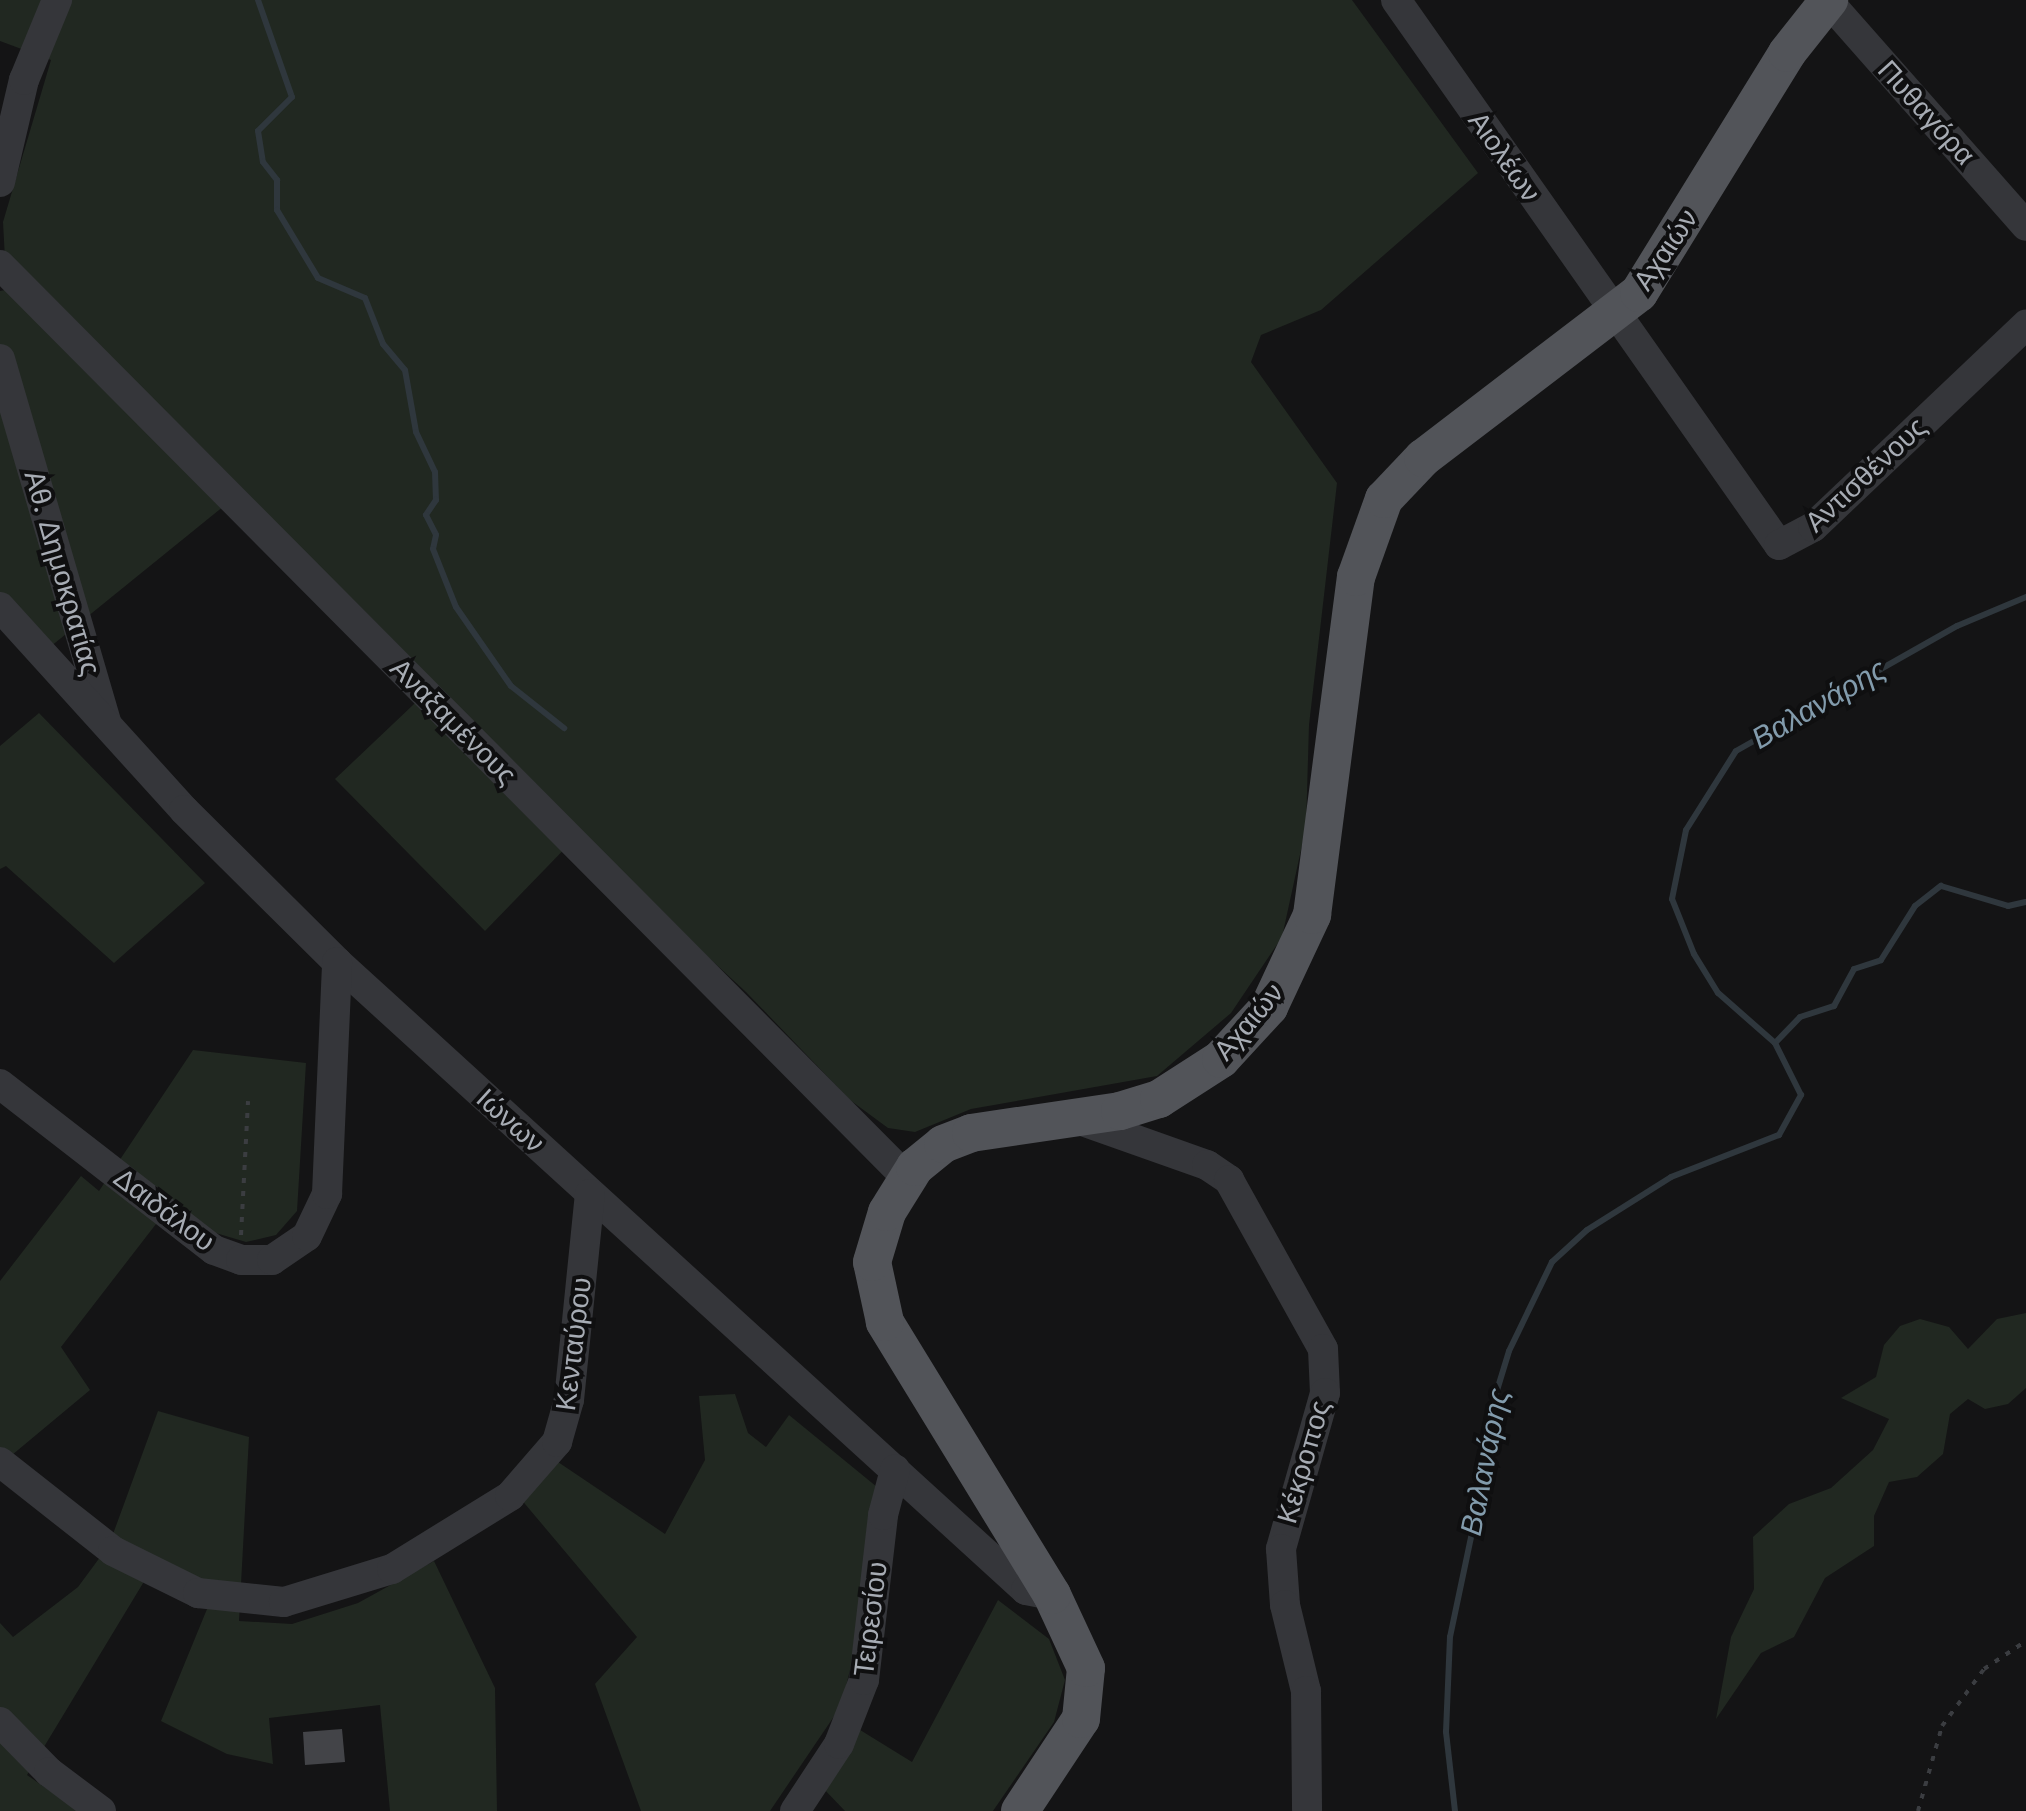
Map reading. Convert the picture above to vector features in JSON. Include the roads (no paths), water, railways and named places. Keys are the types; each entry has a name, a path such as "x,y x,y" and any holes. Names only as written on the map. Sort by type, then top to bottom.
{"main road":[{"name":"Αχαιών","path":"1020,1811 1076,1729 1087,1699 1082,1657 1052,1595 904,1357 876,1297 878,1232 907,1178 925,1157 960,1136 1145,1105 1191,1082 1236,1046 1269,1007 1312,915 1356,577 1377,512 1422,458 1612,314 1658,268 1771,78 1828,1"}],"street":[{"path":"0,182 24,80 58,0"},
{"name":"Αιολέων","path":"1396,0 1612,314"},
{"name":"Πυθαγόρα","path":"1828,1 2026,226"},
{"name":"Αναξαμένους","path":"0,265 907,1178"},
{"name":"Αντισθένους","path":"1612,314 1780,545 1813,527 2026,325"},
{"name":"Αθ. Δημοκρατίας","path":"0,359 108,730"},
{"name":"Ιώνων","path":"0,607 108,730 337,962 1026,1590 1052,1595"},
{"name":"Δαιδάλου","path":"0,1084 228,1256 262,1262 282,1256 321,1216 330,1175 337,962"},
{"name":"Κέκροπος","path":"1078,1118 1207,1164 1229,1180 1322,1350 1325,1393 1281,1562 1306,1691 1307,1811"},
{"name":"Κενταύρου","path":"0,1462 113,1550 198,1594 284,1602 392,1569 510,1496 558,1442 569,1400 590,1194"},
{"name":"Τειρεσίου","path":"795,1811 839,1744 864,1680 880,1533 895,1470"},
{"path":"0,1722 49,1772 101,1811"}],"waterway":[{"path":"258,0 292,97 258,131 263,162 277,180 277,210 318,278 365,298 383,344 405,370 416,432 435,472 436,500 426,515 436,535 433,549 456,607 511,686 564,728"},
{"name":"Βαλανάρης","path":"1455,1811 1446,1732 1450,1637 1483,1480 1487,1423 1509,1351 1552,1262 1587,1230 1671,1177 1779,1135 1801,1095 1775,1043 1718,993 1694,954 1672,899 1686,830 1736,751 1957,626 2026,597"},
{"path":"1775,1043 1800,1017 1834,1006 1854,969 1881,960 1915,906 1941,886 2008,906 2026,902"}]}
